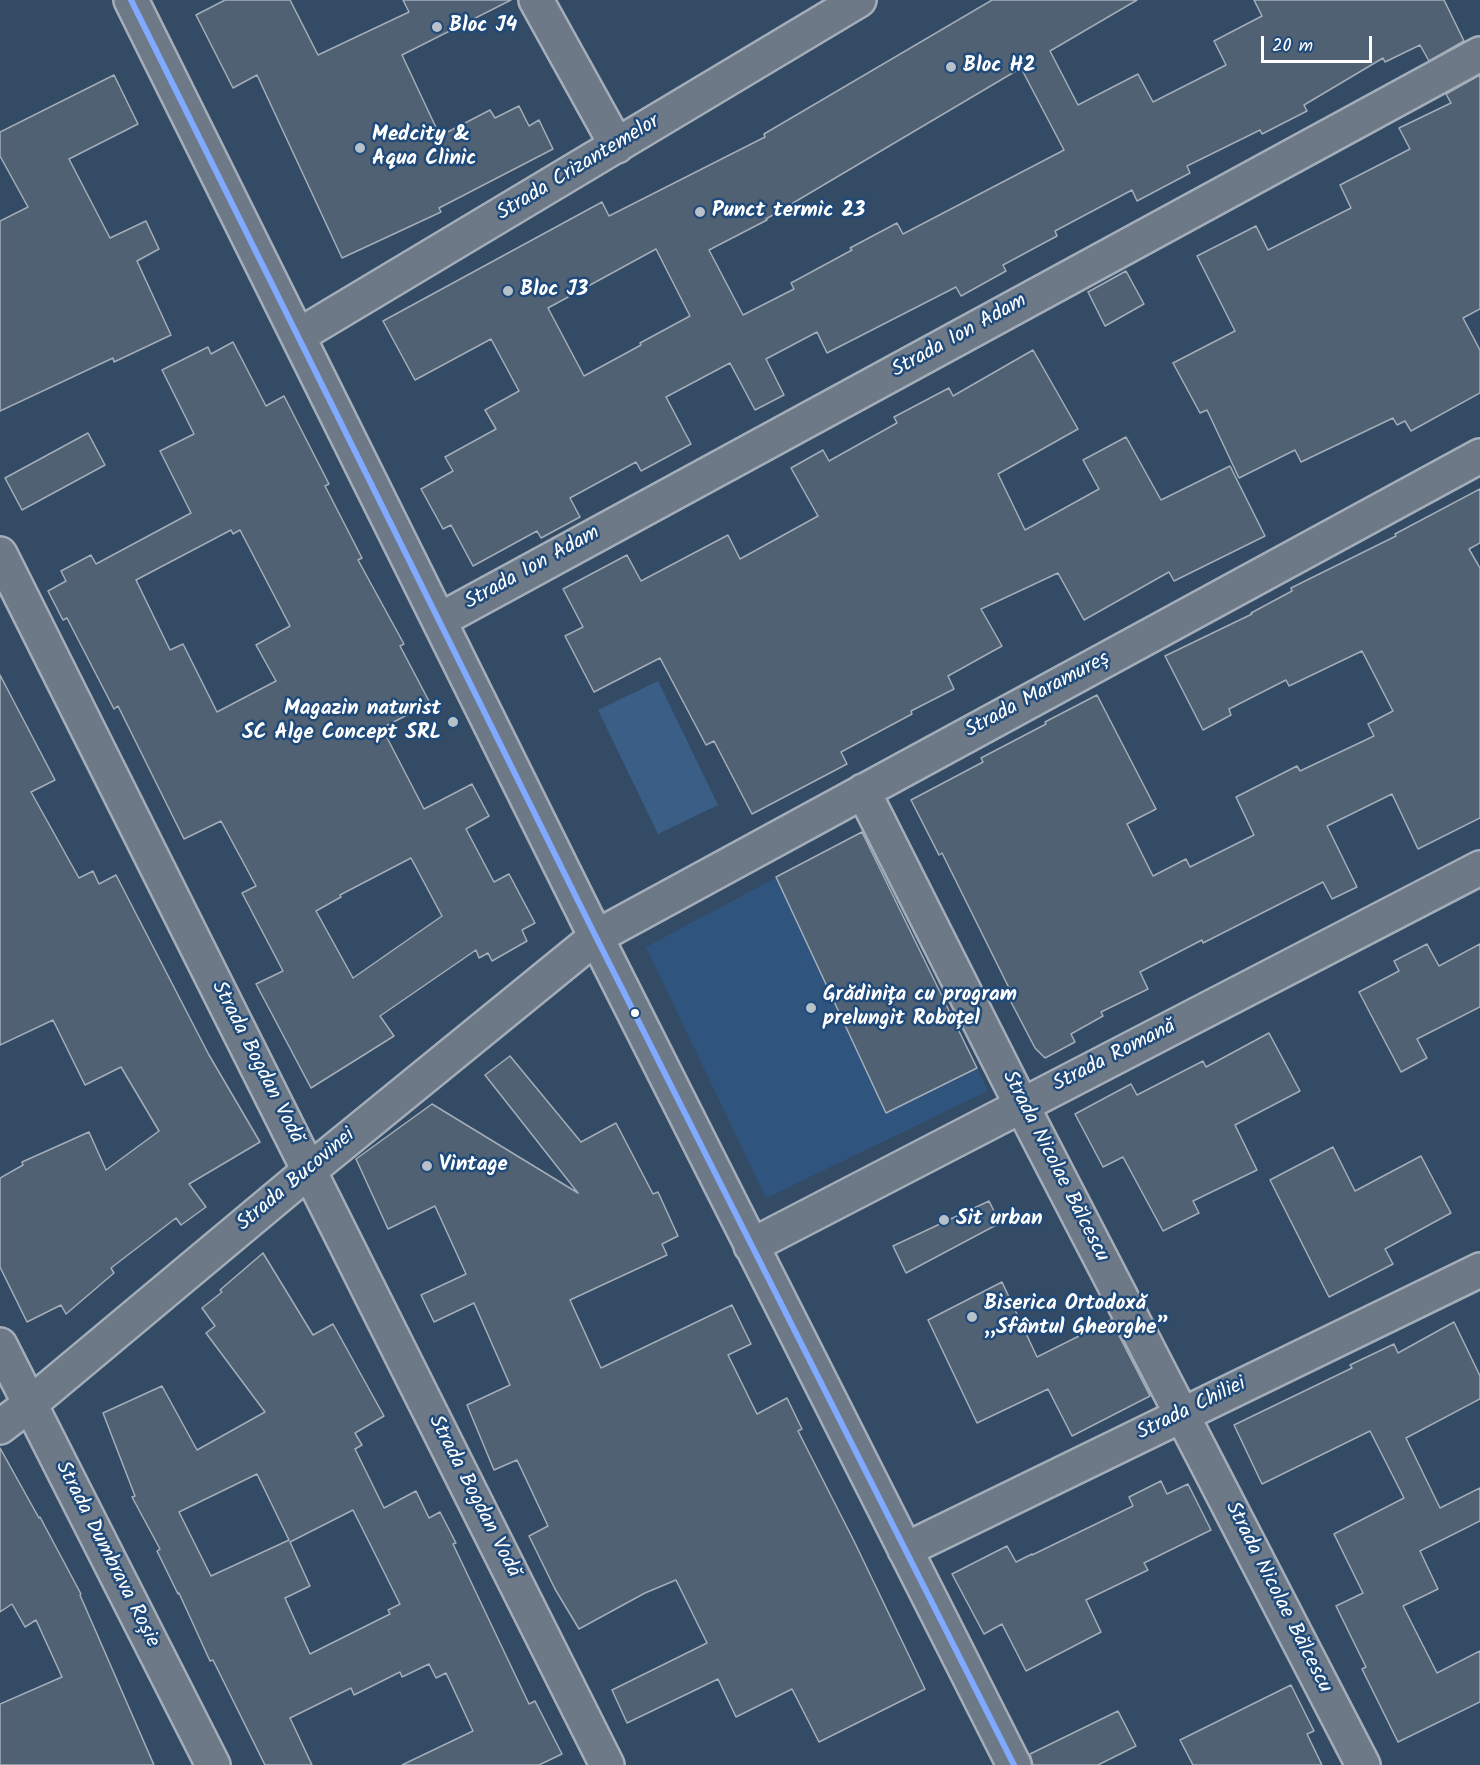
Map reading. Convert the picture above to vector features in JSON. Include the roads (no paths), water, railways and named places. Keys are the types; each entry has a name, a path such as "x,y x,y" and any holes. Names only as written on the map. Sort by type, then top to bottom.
{"street":[{"path":"131,0 596,937 1014,1765"},
{"path":"536,0 617,146"},
{"name":"Strada Crizantemelor","path":"298,336 859,0"},
{"name":"Strada Ion Adam","path":"440,620 1480,54"},
{"name":"Strada Maramureș","path":"596,937 1480,456"},
{"name":"Strada Bogdan Vodă","path":"0,554 607,1765"},
{"name":"Strada Nicolae Bălcescu","path":"863,791 1022,1106 1363,1765"},
{"name":"Strada Romană","path":"751,1246 1480,868"},
{"name":"Strada Bucovinei","path":"0,1427 596,937"},
{"name":"Strada Chiliei","path":"905,1550 1182,1415 1478,1277"},
{"name":"Strada Dumbrava Roșie","path":"0,1345 213,1765"}],"place":[{"name":"Bloc J4","path":"437,27"},
{"name":"Bloc H2","path":"951,67"},
{"name":"Medcity & Aqua Clinic","path":"360,148"},
{"name":"Punct termic 23","path":"700,212"},
{"name":"Bloc J3","path":"508,291"},
{"name":"Magazin naturist SC Alge Concept SRL","path":"453,722"},
{"name":"Grădinița cu program prelungit Roboțel","path":"811,1008"},
{"name":"Vintage","path":"427,1166"},
{"name":"Sit urban","path":"944,1220"},
{"name":"Biserica Ortodoxă „Sfântul Gheorghe”","path":"972,1317"}]}
